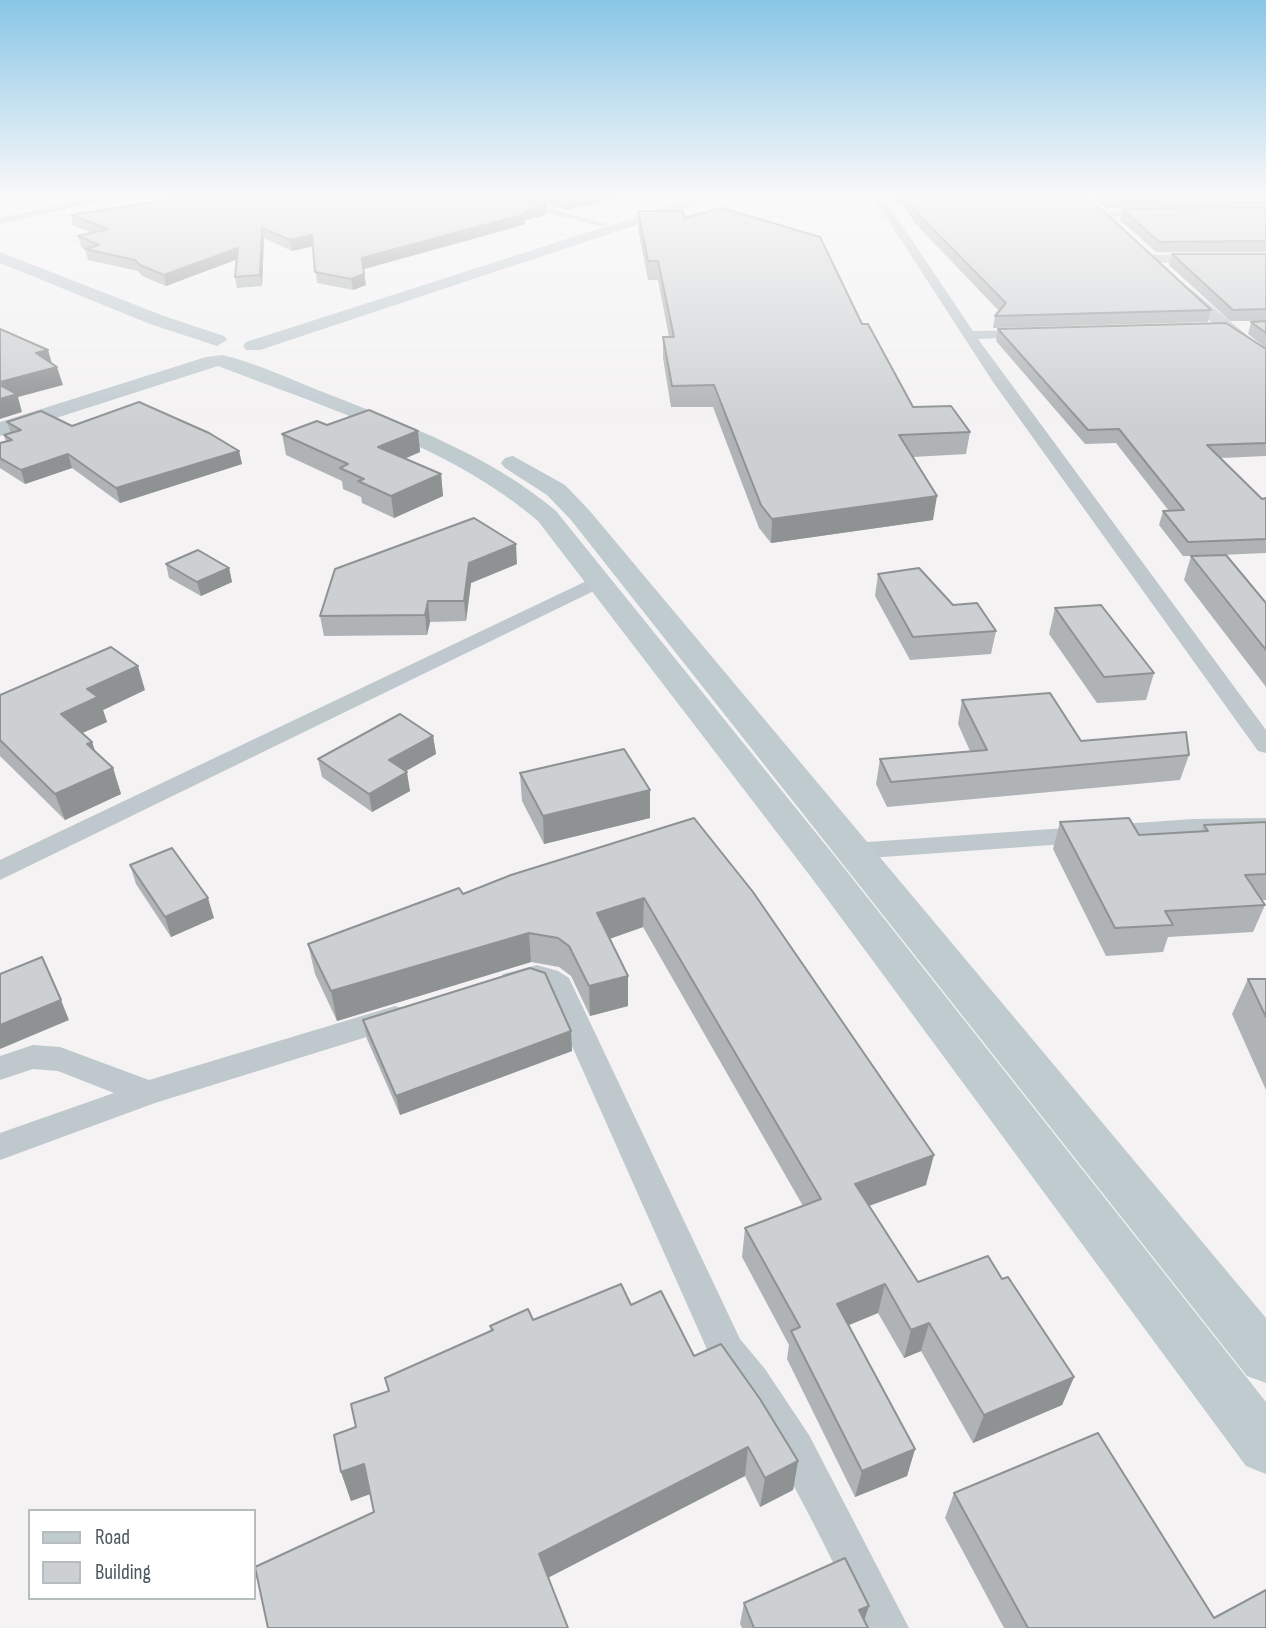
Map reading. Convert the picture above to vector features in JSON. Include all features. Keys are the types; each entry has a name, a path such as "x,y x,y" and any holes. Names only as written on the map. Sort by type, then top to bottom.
{"main road":[{"path":"16,273 465,441 518,466 556,490 580,515 1266,1358"},
{"path":"40,273 156,320 303,390 472,463 526,496 547,516 832,879 1266,1446"},
{"path":"0,429 222,350 455,273"},
{"path":"0,418 469,273"}],"street":[{"path":"927,273 967,335 1266,746"},
{"path":"1165,273 1226,328 1266,358"},
{"path":"1199,329 1253,328"},
{"path":"967,335 1049,333"},
{"path":"0,871 597,582"},
{"path":"854,851 1193,827 1266,826"},
{"path":"492,987 531,975 549,977 559,985 727,1352 765,1400 830,1513 888,1628"},
{"path":"0,1147 148,1093 426,1008"},
{"path":"0,1068 33,1057 60,1059 148,1093"}],"building":[{"path":"235,273 260,273 260,275 235,277"},
{"path":"320,273 364,273 351,279"},
{"path":"661,273 837,273 862,324 868,324 913,407 951,406 970,432 899,435 937,496 772,519 761,505 714,385 672,386 663,337 674,337"},
{"path":"976,273 1171,273 1211,310 995,316 1006,303"},
{"path":"1193,273 1266,273 1266,309 1233,310"},
{"path":"1266,321 1266,333 1251,322"},
{"path":"1226,323 1266,349 1266,443 1207,445 1262,499 1266,498 1266,539 1188,542 1163,511 1184,510 1119,429 1088,430 998,329"},
{"path":"0,329 48,350 36,353 57,367 0,382"},
{"path":"0,385 17,394 0,399"},
{"path":"139,402 209,433 239,451 116,488 68,454 21,470 0,458 0,443 12,440 4,435 21,430 7,422 41,411 72,426"},
{"path":"369,410 418,431 378,447 441,474 391,496 358,481 364,479 340,468 348,464 282,434 317,421 327,425"},
{"path":"474,518 516,544 469,563 464,601 428,601 425,615 320,616 335,569"},
{"path":"198,550 229,568 197,582 166,564"},
{"path":"1226,555 1266,603 1266,650 1191,556"},
{"path":"919,568 953,605 977,603 996,631 913,637 878,574"},
{"path":"1101,605 1154,673 1104,677 1055,608"},
{"path":"111,647 138,666 87,689 98,697 61,714 92,742 87,744 113,768 55,794 0,740 0,695"},
{"path":"1050,693 1081,741 1186,732 1189,755 891,782 880,759 987,750 962,700"},
{"path":"400,714 433,736 389,760 407,772 369,794 318,759"},
{"path":"624,749 650,790 543,816 520,773"},
{"path":"694,818 753,892 934,1155 855,1184 918,1282 988,1256 1002,1279 1008,1277 1074,1377 984,1415 929,1323 911,1330 885,1284 837,1304 915,1449 862,1471 791,1331 800,1327 745,1228 821,1199 644,898 597,913 628,976 589,986 569,946 558,938 529,933 331,991 308,944 459,888 463,894 511,875"},
{"path":"1129,818 1139,835 1208,831 1204,825 1266,822 1266,874 1245,875 1265,905 1165,911 1173,925 1115,928 1060,822"},
{"path":"172,848 208,898 165,917 130,865"},
{"path":"42,957 61,1000 0,1025 0,974"},
{"path":"530,968 545,973 571,1031 396,1096 363,1020"},
{"path":"1248,979 1266,979 1266,1017"},
{"path":"621,1284 631,1305 661,1291 694,1356 721,1344 760,1399 798,1461 765,1478 748,1447 539,1554 568,1628 268,1628 256,1567 374,1512 364,1464 341,1472 334,1435 356,1427 351,1404 389,1391 385,1378 493,1330 490,1326 528,1309 533,1320"},
{"path":"1098,1433 1214,1618 1266,1590 1266,1628 1028,1628 954,1493"},
{"path":"845,1558 869,1606 859,1610 868,1628 754,1628 744,1603"}]}
